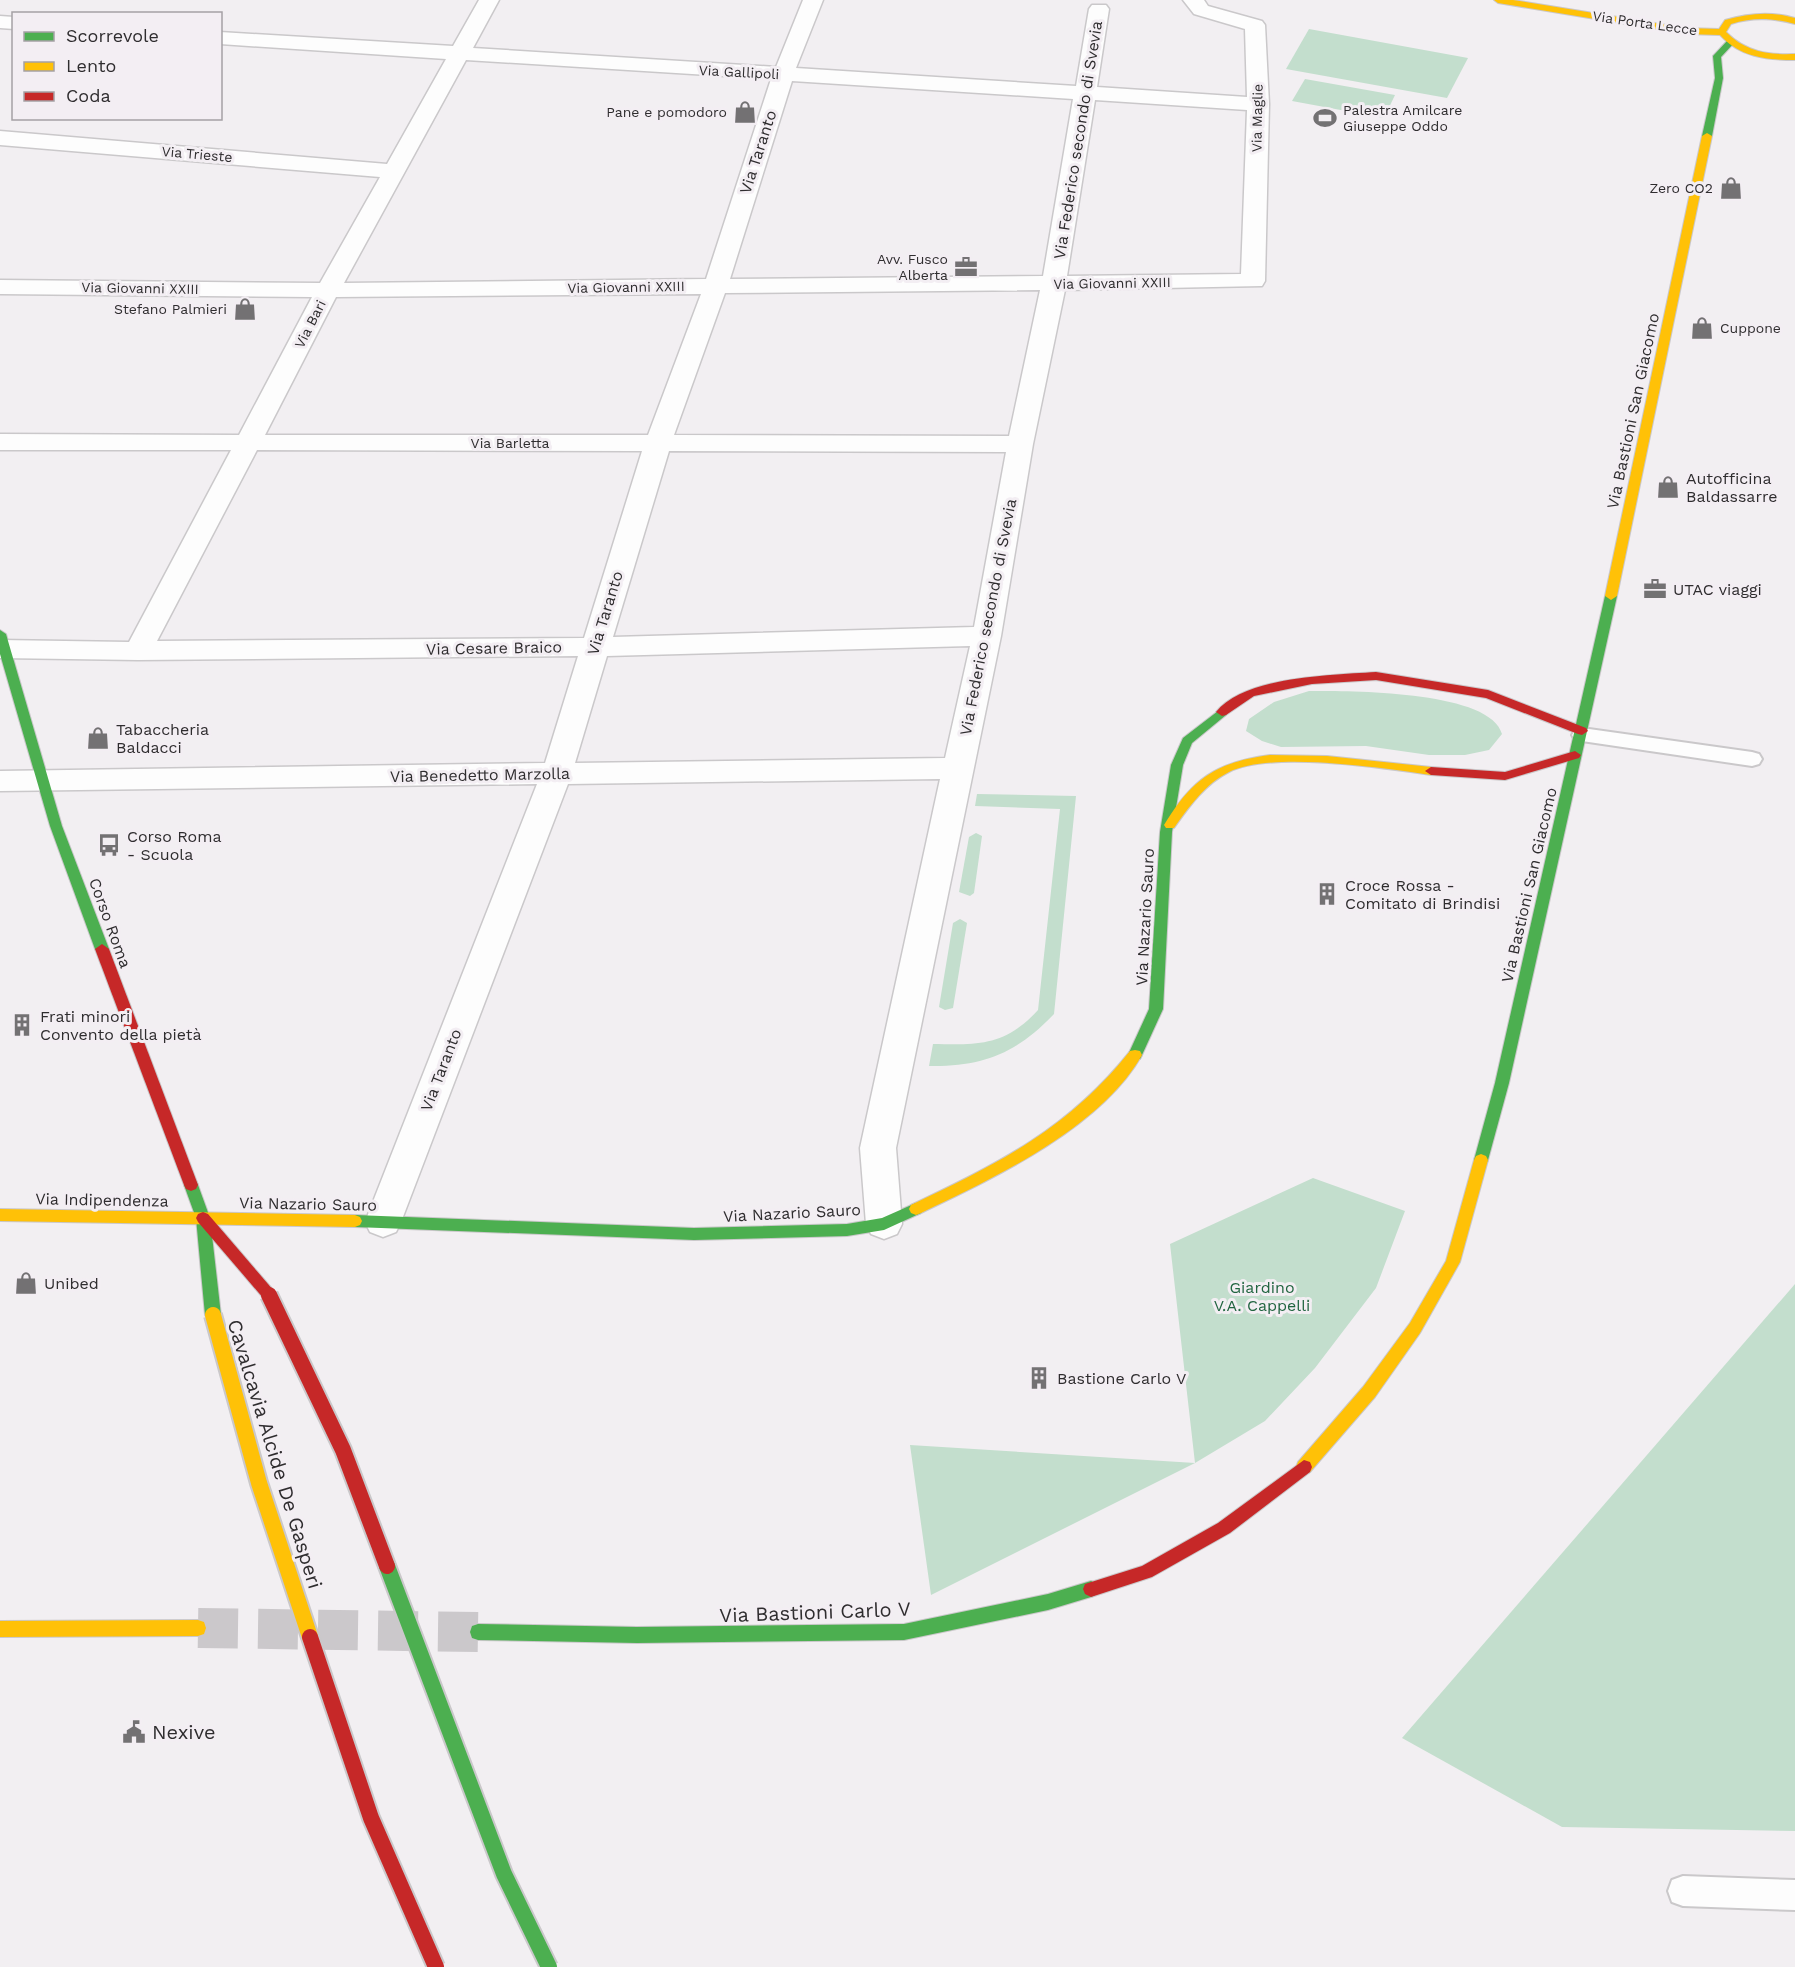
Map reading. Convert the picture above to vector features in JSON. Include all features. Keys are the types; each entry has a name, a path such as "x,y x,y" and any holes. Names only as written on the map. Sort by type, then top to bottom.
{"street":[{"name":"Via Bari","path":"138,651 328,290 456,55 489,0"},
{"name":"Via Taranto","path":"383,1222 556,775 658,443 716,286 783,75 813,0"},
{"name":"Via Maglie","path":"1193,0 1201,10 1256,26 1258,104 1253,281"},
{"name":"Via Porta Lecce","path":"1498,0 1686,31 1726,27"},
{"path":"1755,0 1768,15"},
{"name":"Via Federico secondo di Svevia","path":"884,1224 878,1148 987,636 1020,444 1054,283 1099,9"},
{"path":"1795,21 1768,15 1744,15 1726,27 1748,53 1795,63"},
{"name":"Via Bastioni San Giacomo","path":"1146,1572 1224,1528 1297,1475 1370,1392 1414,1328 1453,1262 1502,1083 1575,755 1582,733 1719,78 1717,56 1726,27"},
{"name":"Via Gallipoli","path":"222,38 456,55 1258,104"},
{"path":"1719,78 1736,65 1767,57 1795,57"},
{"name":"Via Trieste","path":"0,138 394,171"},
{"name":"Via Giovanni XXIII","path":"0,287 328,290 1253,281"},
{"name":"Via Barletta","path":"0,442 1020,444"},
{"name":"Via Cesare Braico","path":"2,644 138,651 595,647 987,636"},
{"name":"Corso Roma","path":"2,644 41,780 203,1218"},
{"name":"Via Nazario Sauro","path":"203,1218 383,1222 694,1234 847,1230 884,1224 1001,1168 1072,1122 1122,1072 1140,1047 1156,1009 1166,832 1176,765 1187,741 1206,723 1250,693 1312,680 1376,676 1488,694 1582,733"},
{"name":"Via Nazario Sauro","path":"1166,832 1186,800 1200,787 1227,768 1256,759 1375,763 1453,774 1505,776 1575,755"},
{"name":"Via Benedetto Marzolla","path":"0,781 959,768"},
{"name":"Via Indipendenza","path":"0,1215 203,1218"},
{"path":"203,1218 269,1295 343,1450 504,1874 549,1967"},
{"name":"Cavalcavia Alcide De Gasperi","path":"203,1218 213,1315 259,1483 371,1818 436,1967"},
{"name":"Via Bastioni Carlo V","path":"478,1632 637,1635 904,1632 1048,1602 1146,1572"},
{"path":"0,1629 198,1628"}],"lane":[{"path":"1582,733 1752,759"},
{"path":"1683,1891 1795,1895"}],"green space":[{"path":"1309,29 1468,58 1447,98 1286,69"},
{"path":"1305,79 1395,95 1384,118 1292,101"},
{"path":"1309,691 1384,693 1446,701 1472,709 1492,720 1502,734 1489,750 1465,755 1429,755 1366,746 1281,747 1262,741 1246,731 1249,719 1274,702"},
{"path":"977,794 1076,796 1054,1014 1026,1039 998,1055 966,1064 929,1066 933,1044 990,1041 1014,1031 1038,1010 1060,809 975,806"},
{"path":"976,833 982,836 974,893 970,896 959,892 969,837"},
{"path":"960,919 967,923 953,1008 945,1010 939,1007 953,923"},
{"name":"Giardino V.A. Cappelli","path":"1313,1178 1405,1211 1376,1288 1315,1368 1265,1421 1195,1463 1170,1244"},
{"path":"1795,1284 1795,1831 1562,1827 1402,1738"},
{"path":"910,1445 1195,1463 931,1595"}],"tunnel":[{"path":"198,1628 478,1632"}],"traffic: fast":[{"path":"1707,136 1719,78 1717,56 1730,43"},
{"path":"1481,1160 1502,1083 1611,596"},
{"path":"0,634 56,826 102,949"},
{"path":"1135,1055 1156,1009 1166,832 1177,765 1187,741 1222,712"},
{"path":"191,1185 203,1218 213,1315"},
{"path":"355,1221 694,1234 847,1230 884,1224 916,1209"},
{"path":"387,1566 504,1874 549,1967"},
{"path":"478,1632 637,1635 904,1632 1048,1602 1091,1589"}],"traffic: slow":[{"path":"1498,0 1686,31 1722,32"},
{"path":"1722,32 1728,22 1745,17 1770,16 1795,21"},
{"path":"1722,32 1729,40 1746,51 1764,56 1795,57"},
{"path":"1611,596 1707,136"},
{"path":"1170,825 1202,785 1227,768 1246,762 1270,759 1327,760 1431,771"},
{"path":"916,1209 1007,1163 1064,1127 1114,1082 1135,1055"},
{"path":"1304,1467 1369,1392 1415,1328 1453,1262 1481,1160"},
{"path":"0,1215 355,1221"},
{"path":"213,1315 259,1483 310,1637"},
{"path":"0,1629 198,1628"}],"traffic: jam":[{"path":"1222,712 1250,693 1312,680 1376,676 1488,694 1582,731"},
{"path":"1431,771 1505,776 1575,755"},
{"path":"102,949 191,1185"},
{"path":"203,1218 269,1295"},
{"path":"269,1295 343,1450 387,1566"},
{"path":"1091,1589 1146,1572 1224,1528 1304,1467"},
{"path":"310,1637 371,1818 436,1967"}],"place":[{"name":"Pane e pomodoro","path":"745,112"},
{"name":"Palestra Amilcare Giuseppe Oddo","path":"1325,118"},
{"name":"Zero CO2","path":"1731,188"},
{"name":"Avv. Fusco Alberta","path":"966,267"},
{"name":"Stefano Palmieri","path":"245,309"},
{"name":"Cuppone","path":"1702,328"},
{"name":"Autofficina Baldassarre","path":"1668,487"},
{"name":"UTAC viaggi","path":"1655,589"},
{"name":"Tabaccheria Baldacci","path":"98,738"},
{"name":"Corso Roma - Scuola","path":"109,845"},
{"name":"Croce Rossa - Comitato di Brindisi","path":"1327,894"},
{"name":"Frati minori Convento della pietà","path":"22,1025"},
{"name":"Unibed","path":"26,1283"},
{"name":"Bastione Carlo V","path":"1039,1378"},
{"name":"Nexive","path":"134,1732"}]}
